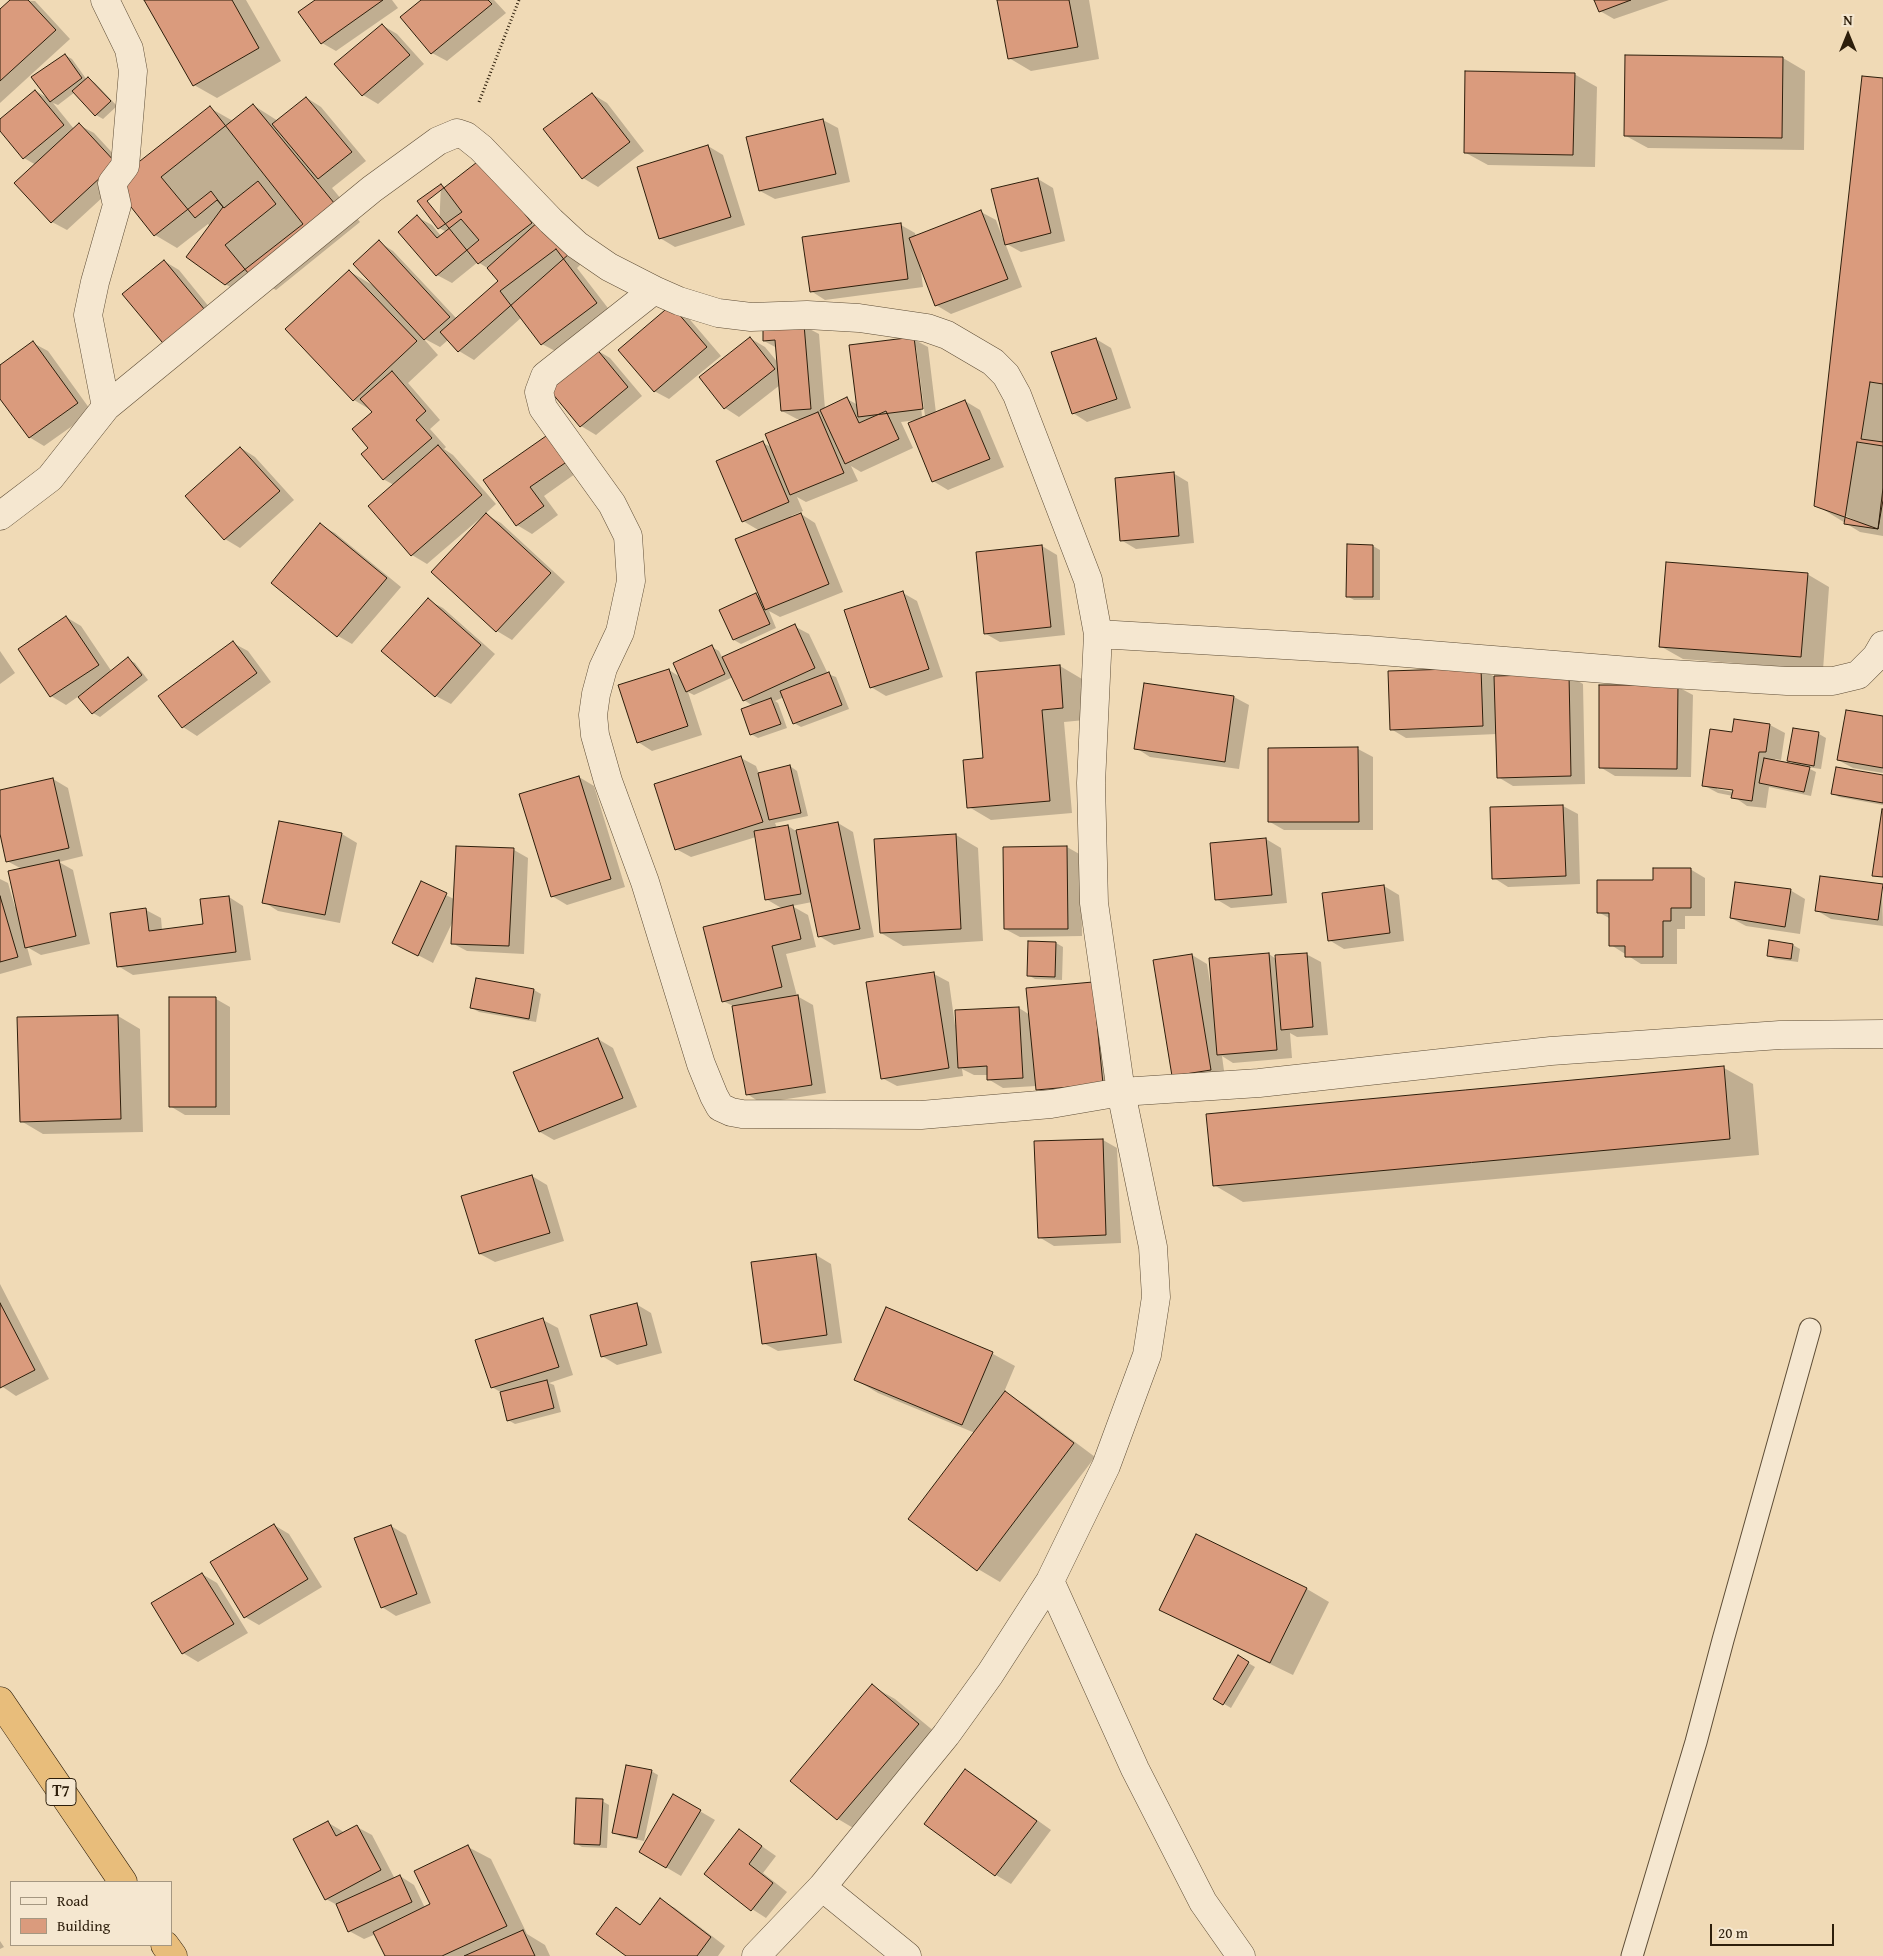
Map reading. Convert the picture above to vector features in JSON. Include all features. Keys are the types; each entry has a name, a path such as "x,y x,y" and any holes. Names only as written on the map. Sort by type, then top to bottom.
{"highway":[{"name":"T7","path":"0,1701 122,1881"}],"street":[{"path":"104,0 129,49 134,71 125,166 112,182 117,205 95,282 88,315 106,407"},
{"path":"0,516 50,478 106,407 372,189 438,141 457,134 466,136 577,244 609,267 654,290 679,301 718,313 751,318 808,315 858,318 927,328 947,335 993,362 1006,375 1017,395 1088,580 1098,634 1091,783 1094,903 1121,1092 1153,1247 1156,1297 1146,1354 1106,1466 1050,1581 990,1674 946,1735 822,1887 756,1956"},
{"path":"654,290 545,376 538,392 543,408 612,504 628,536 631,581 620,632 603,668 596,694 593,715 595,735 608,781 646,882 701,1064 720,1106 730,1112 742,1114 921,1115 1050,1104 1121,1092 1259,1083 1551,1051 1780,1035 1883,1034"},
{"path":"1098,634 1368,650 1655,673 1787,681 1834,681 1858,674 1876,657 1883,645"},
{"path":"1050,1581 1135,1770 1203,1902 1241,1956"},
{"path":"822,1887 907,1956"}],"lane":[{"path":"1632,1956 1696,1742 1722,1640 1810,1329"}],"path":[{"path":"466,136 519,0"}],"building":[{"path":"10,0 28,0 56,30 0,81 0,9"},
{"path":"144,0 232,0 259,48 193,86"},
{"path":"315,0 383,0 321,44 298,12"},
{"path":"421,0 488,0 492,4 431,54 400,17"},
{"path":"997,0 1069,0 1078,47 1008,59"},
{"path":"1594,0 1631,0 1599,12"},
{"path":"382,24 410,55 362,96 334,64"},
{"path":"65,54 82,78 50,102 31,77"},
{"path":"1625,55 1783,57 1782,138 1624,136"},
{"path":"1465,71 1575,73 1573,155 1464,153"},
{"path":"1862,76 1883,78 1883,488 1878,529 1814,506"},
{"path":"88,77 111,101 95,116 72,91"},
{"path":"35,90 64,125 23,159 0,131 0,119"},
{"path":"592,93 630,142 582,179 543,129"},
{"path":"306,97 352,152 318,179 272,124"},
{"path":"253,104 339,209 253,279 225,245 276,204 258,181 224,208 217,200 195,218 161,177"},
{"path":"210,106 303,224 225,285 186,257 223,207 211,191 154,236 112,183"},
{"path":"823,119 836,174 759,191 746,137"},
{"path":"79,123 116,163 51,223 14,183"},
{"path":"708,145 731,217 659,239 637,167"},
{"path":"481,159 532,223 478,264 427,201"},
{"path":"1038,178 1051,233 1005,245 991,189"},
{"path":"441,184 462,212 438,229 417,201"},
{"path":"981,210 1008,279 935,306 909,238"},
{"path":"417,215 437,238 461,219 479,240 436,276 398,232"},
{"path":"539,221 569,254 458,352 440,332 498,281 487,268"},
{"path":"901,223 908,279 810,292 802,237"},
{"path":"379,240 450,317 424,340 353,264"},
{"path":"556,249 597,303 541,345 500,291"},
{"path":"164,260 209,315 167,348 122,294"},
{"path":"349,270 417,341 353,401 285,329"},
{"path":"671,305 707,347 654,392 618,350"},
{"path":"804,324 811,409 781,411 775,340 763,341 763,328"},
{"path":"750,337 775,369 724,409 699,377"},
{"path":"914,337 923,409 858,417 849,345"},
{"path":"1096,338 1117,399 1072,414 1051,352"},
{"path":"33,341 78,403 29,438 0,399 0,365"},
{"path":"595,347 628,387 580,427 547,387"},
{"path":"392,371 426,411 416,420 432,438 383,480 361,454 368,448 352,429 372,412 360,399"},
{"path":"1870,382 1883,384 1883,442 1861,439"},
{"path":"847,397 859,423 886,411 899,439 845,464 820,410"},
{"path":"965,400 990,459 932,482 908,423"},
{"path":"818,412 844,473 790,495 765,434"},
{"path":"549,434 568,461 530,487 544,506 516,526 483,480"},
{"path":"763,441 789,502 742,522 716,461"},
{"path":"1857,442 1883,446 1883,500 1878,529 1844,524"},
{"path":"438,445 482,495 411,556 368,506"},
{"path":"240,447 280,491 224,540 185,496"},
{"path":"1174,472 1179,536 1120,541 1115,478"},
{"path":"486,513 551,573 496,632 431,572"},
{"path":"801,513 829,584 765,610 735,539"},
{"path":"320,523 387,578 337,637 271,583"},
{"path":"1347,544 1373,545 1373,597 1346,597"},
{"path":"1042,545 1051,627 984,634 976,552"},
{"path":"1666,562 1808,573 1801,657 1659,647"},
{"path":"903,591 929,669 870,688 844,610"},
{"path":"756,593 770,624 733,640 719,610"},
{"path":"428,598 481,645 435,697 381,651"},
{"path":"66,616 99,665 50,697 18,649"},
{"path":"795,624 815,668 743,701 722,657"},
{"path":"233,641 257,673 182,728 158,696"},
{"path":"712,645 725,674 686,692 673,663"},
{"path":"128,657 142,675 92,714 78,697"},
{"path":"1060,665 1063,708 1042,710 1050,801 967,808 963,760 983,758 976,672"},
{"path":"1481,668 1483,726 1390,730 1388,671"},
{"path":"669,669 688,726 637,743 618,685"},
{"path":"829,672 842,705 793,724 780,691"},
{"path":"1569,674 1571,776 1497,778 1494,676"},
{"path":"1144,683 1234,696 1225,762 1134,749"},
{"path":"1599,685 1678,685 1677,769 1599,768"},
{"path":"771,698 781,724 750,735 741,709"},
{"path":"1846,710 1883,716 1883,768 1837,760"},
{"path":"1734,719 1770,724 1766,752 1759,752 1752,801 1731,798 1733,790 1702,786 1710,729 1732,732"},
{"path":"1793,728 1819,732 1814,766 1787,761"},
{"path":"1358,747 1359,822 1268,822 1268,748"},
{"path":"741,756 763,822 675,850 654,784"},
{"path":"1764,758 1810,767 1804,792 1759,783"},
{"path":"790,765 801,813 769,820 758,773"},
{"path":"1836,767 1883,775 1883,803 1831,794"},
{"path":"579,776 611,879 551,897 519,794"},
{"path":"53,778 69,848 6,862 0,834 0,790"},
{"path":"1563,805 1566,876 1492,879 1490,807"},
{"path":"1883,809 1883,877 1872,876"},
{"path":"279,821 342,833 325,915 262,903"},
{"path":"838,822 860,929 818,937 796,830"},
{"path":"788,825 801,894 765,900 754,831"},
{"path":"956,834 961,929 880,933 874,839"},
{"path":"1266,838 1272,895 1215,900 1210,843"},
{"path":"456,846 514,848 509,946 451,944"},
{"path":"1067,846 1068,929 1004,929 1003,847"},
{"path":"59,860 76,936 25,948 8,871"},
{"path":"1653,868 1691,868 1691,908 1671,908 1671,921 1663,921 1663,957 1625,957 1625,946 1609,946 1609,913 1597,913 1597,880 1653,880"},
{"path":"1820,876 1883,884 1878,920 1815,911"},
{"path":"421,881 447,893 418,956 392,943"},
{"path":"1735,882 1791,889 1785,927 1730,918"},
{"path":"1384,885 1390,933 1328,941 1322,893"},
{"path":"0,896 18,957 0,962"},
{"path":"229,896 236,952 117,967 110,913 146,908 149,931 203,924 200,899"},
{"path":"793,905 801,939 772,946 782,987 722,1002 703,927"},
{"path":"1769,940 1793,944 1791,959 1767,956"},
{"path":"1028,941 1056,942 1055,977 1027,976"},
{"path":"1269,953 1277,1050 1217,1055 1209,958"},
{"path":"1307,953 1313,1027 1281,1030 1275,955"},
{"path":"1192,954 1211,1070 1172,1076 1153,960"},
{"path":"934,972 949,1068 881,1079 866,982"},
{"path":"476,978 534,989 529,1019 470,1008"},
{"path":"1093,982 1103,1084 1036,1090 1026,988"},
{"path":"798,995 812,1085 746,1095 732,1006"},
{"path":"169,997 216,997 216,1107 169,1107"},
{"path":"1019,1007 1023,1078 987,1080 987,1066 958,1068 955,1010"},
{"path":"118,1015 121,1119 20,1122 17,1017"},
{"path":"598,1038 623,1098 539,1132 513,1072"},
{"path":"1724,1066 1730,1139 1213,1186 1206,1114"},
{"path":"1103,1139 1106,1235 1038,1238 1034,1141"},
{"path":"532,1175 550,1233 479,1254 461,1196"},
{"path":"816,1254 827,1335 762,1344 751,1262"},
{"path":"0,1303 35,1370 0,1388"},
{"path":"637,1303 647,1345 601,1357 590,1315"},
{"path":"886,1307 993,1352 962,1425 854,1380"},
{"path":"543,1318 559,1367 491,1388 475,1340"},
{"path":"547,1380 554,1408 507,1421 500,1392"},
{"path":"1005,1391 1074,1443 977,1571 908,1519"},
{"path":"274,1524 308,1579 244,1618 210,1562"},
{"path":"391,1525 417,1594 381,1608 354,1538"},
{"path":"1196,1534 1307,1588 1270,1663 1159,1610"},
{"path":"202,1573 234,1624 182,1654 151,1603"},
{"path":"1238,1655 1249,1662 1223,1705 1213,1699"},
{"path":"872,1684 919,1724 837,1820 790,1781"},
{"path":"626,1765 652,1770 637,1838 612,1833"},
{"path":"965,1769 1037,1821 995,1876 924,1824"},
{"path":"673,1794 701,1810 666,1868 639,1852"},
{"path":"576,1798 603,1799 600,1845 574,1844"},
{"path":"328,1821 336,1836 357,1825 381,1870 325,1900 293,1839"},
{"path":"739,1829 762,1846 749,1864 773,1883 751,1911 704,1874"},
{"path":"468,1845 507,1926 442,1956 385,1956 373,1932 430,1904 414,1871"},
{"path":"400,1875 412,1902 348,1932 336,1904"},
{"path":"660,1898 711,1937 697,1956 626,1956 596,1934 616,1907 640,1925"},
{"path":"523,1930 535,1956 464,1956"}]}
